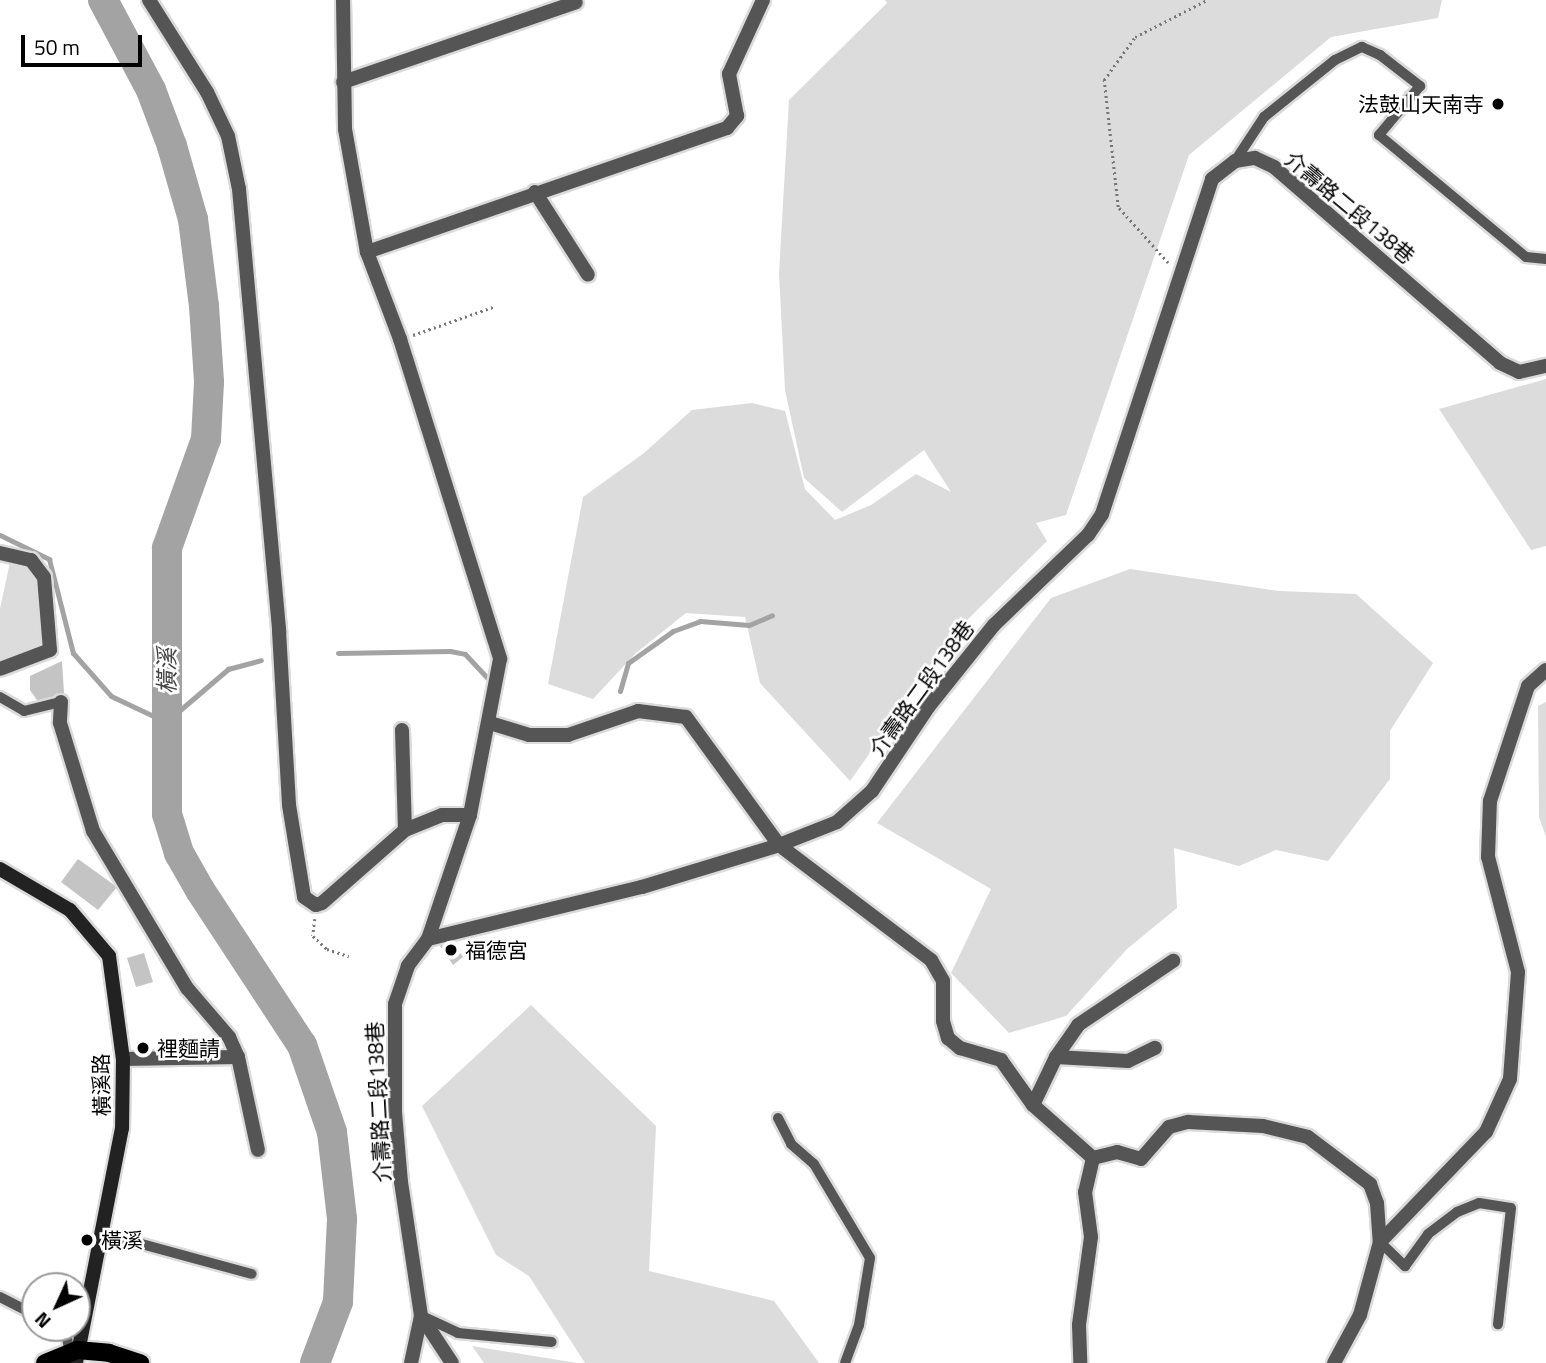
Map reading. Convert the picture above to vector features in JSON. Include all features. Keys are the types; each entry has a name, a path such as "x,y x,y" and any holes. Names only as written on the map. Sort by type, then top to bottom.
{"main road":[{"name":"橫溪路","path":"0,869 71,910 109,956 123,1059 122,1128 74,1357"},
{"path":"45,1363 109,1353 140,1363"}],"street":[{"path":"149,0 207,92 228,136 239,190 279,631 289,805 300,888 316,905 405,830 442,815 470,816"},
{"path":"343,0 342,82 351,176 367,252 400,340 499,647 490,723 470,816 428,939"},
{"path":"367,252 727,128 737,116 729,74 763,0"},
{"path":"342,82 576,2"},
{"name":"介壽路二段138巷","path":"411,1363 421,1316 401,1182 393,1042 395,1004 408,966 428,939 642,887 779,845 837,822 872,791 929,706 993,625 1088,535 1102,514 1212,179 1235,161 1255,158 1274,167 1500,363 1520,372 1546,366"},
{"path":"535,192 588,275"},
{"path":"0,552 31,560 44,577 50,650 0,669"},
{"path":"1380,1242 1486,1132 1510,1079 1518,972 1488,857 1490,801 1528,686 1546,670"},
{"path":"61,702 60,723 93,831 187,988 229,1037 238,1057 258,1150"},
{"path":"490,723 529,736 568,736 638,711 686,717 779,845 829,888 921,949 943,981 943,1021 948,1038 960,1048 1000,1060 1033,1105 1093,1158"},
{"path":"402,730 405,830"},
{"path":"1033,1105 1056,1056 1090,1015 1173,961"},
{"path":"1056,1056 1128,1061 1155,1048"},
{"path":"123,1059 238,1057"},
{"path":"1093,1158 1117,1152 1141,1159 1169,1127 1188,1122 1263,1126 1308,1137 1370,1184 1377,1203 1380,1242 1360,1315 1334,1363"},
{"path":"1080,1363 1079,1325 1091,1237 1085,1192 1093,1158"},
{"path":"421,1316 452,1363"}],"lane":[{"path":"1235,161 1264,117 1335,60 1362,47 1381,55 1420,86 1379,135 1526,257 1546,259"},
{"path":"0,697 24,711 61,702"},
{"path":"778,1118 791,1144 814,1164 870,1258 859,1325 845,1363"},
{"path":"1380,1242 1405,1265 1428,1234 1457,1212 1479,1203 1511,1208 1498,1324"},
{"path":"101,1233 252,1274"},
{"path":"0,1297 21,1308"},
{"path":"421,1316 458,1333 552,1342"}],"path":[{"path":"1179,276 1118,206 1104,80 1135,37 1207,0"},
{"path":"400,340 493,307"},
{"path":"316,905 313,936 327,949 349,956"}],"shaded area":[{"path":"885,0 1442,0 1438,18 1331,37 1189,155 1066,515 1036,523 1047,541 956,631 850,781 760,683 745,617 686,613 636,653 593,699 548,684 583,497 644,453 692,410 752,403 785,411 805,489 835,520 871,505 916,474 951,492 924,450 842,512 804,478 785,390 779,273 789,100 887,3"},
{"path":"1546,379 1546,546 1531,550 1439,409"},
{"path":"10,562 30,569 38,581 44,646 0,663 0,609"},
{"path":"1130,569 1279,591 1356,594 1433,663 1390,731 1390,779 1328,861 1276,850 1239,866 1174,848 1177,908 1127,949 1066,1016 1009,1033 951,973 991,889 877,823 1051,598"},
{"path":"1546,702 1546,837 1539,817 1538,706"},
{"path":"531,1005 656,1126 649,1271 774,1301 819,1363 585,1363 529,1276 496,1255 422,1106"},
{"path":"472,1346 577,1363 484,1363"}],"building":[{"path":"62,661 64,693 39,703 30,690 30,676"},
{"path":"78,859 117,887 98,910 61,882"},
{"name":"福德宮","path":"449,936 463,957 453,965 438,943"},
{"path":"144,953 153,982 136,987 127,958"}],"waterway":[{"name":"橫溪","path":"103,0 151,90 172,146 193,219 204,306 209,382 206,439 167,548 167,814 179,853 200,890 302,1045 332,1132 342,1219 338,1302 315,1363"},
{"path":"0,535 49,559 73,653 111,696 166,722 228,669 261,660"},
{"path":"620,691 628,663 673,631 700,621 749,625 772,615"},
{"path":"338,653 450,651 465,654 491,682"}],"place":[{"name":"法鼓山天南寺","path":"1498,104"},
{"name":"福德宮","path":"451,950"},
{"name":"裡麵請","path":"143,1048"},
{"name":"橫溪","path":"87,1240"}]}
